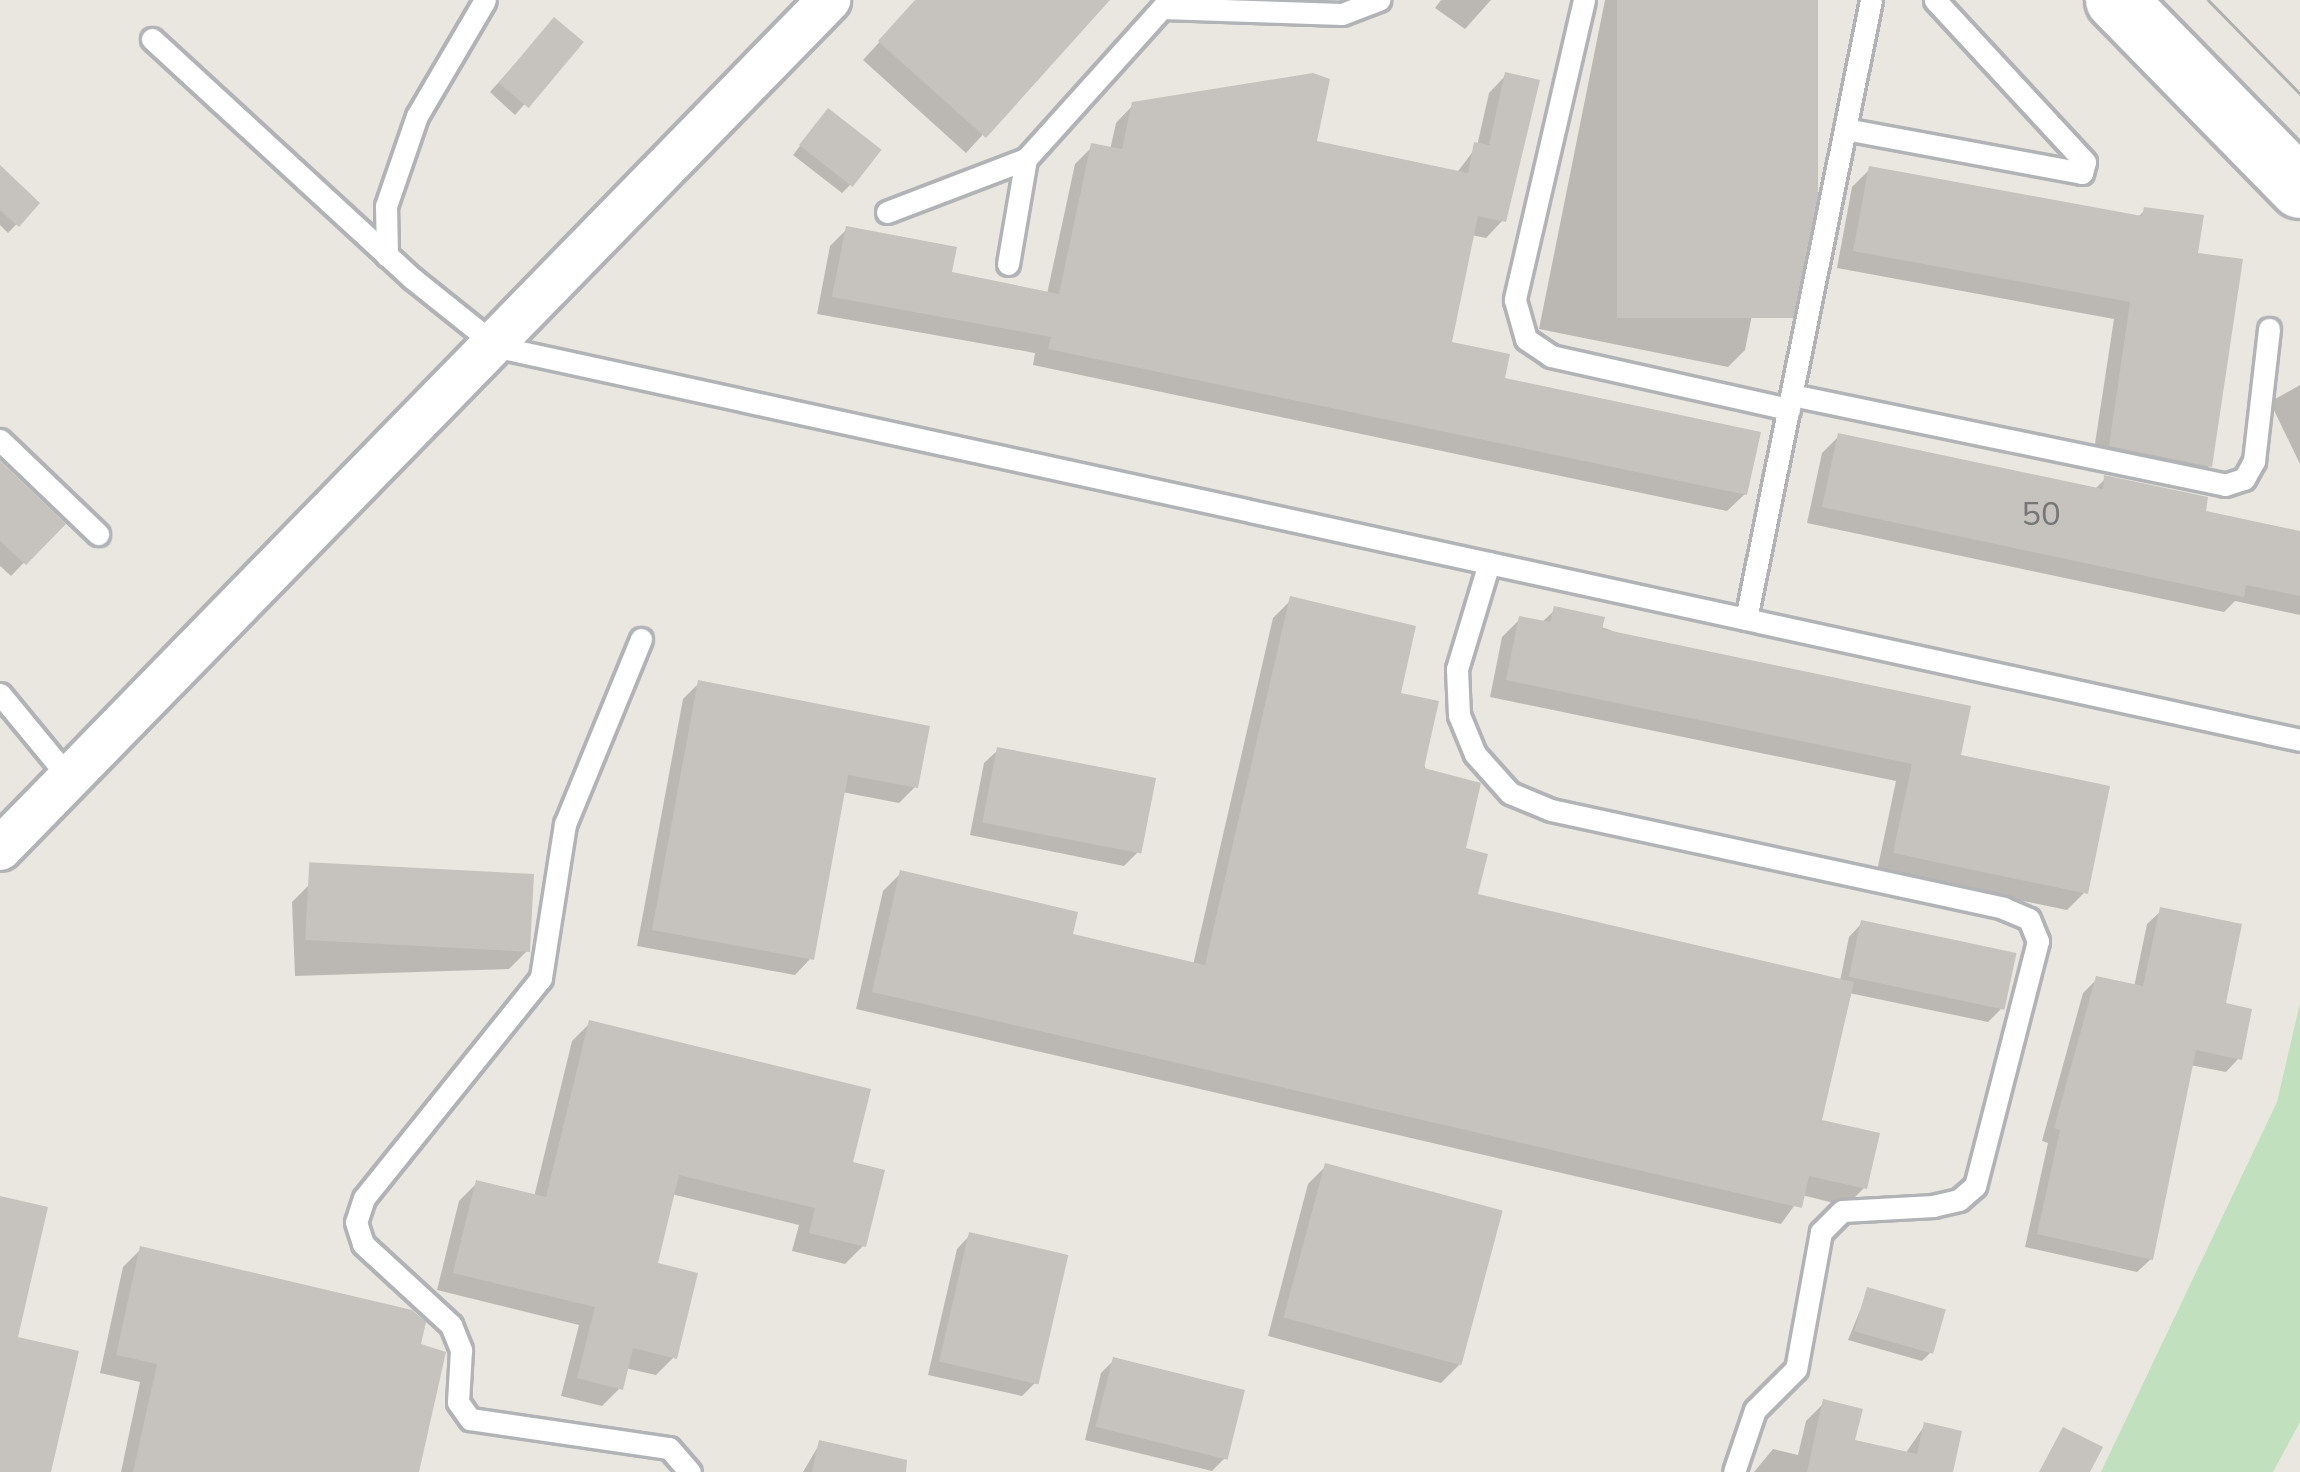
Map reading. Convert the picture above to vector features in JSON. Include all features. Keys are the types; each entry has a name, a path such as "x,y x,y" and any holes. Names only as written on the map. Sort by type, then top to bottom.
{"main road":[{"path":"2116,0 2300,188"}],"street":[{"path":"0,850 498,346 829,0"}],"lane":[{"path":"387,256 386,206 417,116 484,0"},
{"path":"887,212 1026,159 1160,4 1342,14 1379,0"},
{"path":"1584,0 1515,300 1526,339 1551,356 2224,485 2244,479 2254,461 2270,329"},
{"path":"1745,619 1870,0"},
{"path":"1845,129 2082,173 2085,162 1935,0"},
{"path":"152,39 387,256 498,346 2300,740"},
{"path":"1008,264 1026,159"},
{"path":"0,440 98,534"},
{"path":"1489,562 1457,669 1459,715 1475,754 1510,793 1551,810 2003,908 2029,919 2038,941 1975,1186 1959,1200 1934,1206 1842,1211 1821,1232 1796,1369 1756,1410 1734,1472"},
{"path":"641,639 565,824 542,978 364,1198 356,1222 363,1244 451,1324 461,1351 458,1402 470,1420 669,1448 690,1472"},
{"path":"0,694 70,779"}],"green space":[{"path":"2300,1003 2300,1422 2273,1472 2101,1472 2277,1102"}],"building":[{"path":"915,0 1110,0 986,138 878,41"},
{"path":"1617,0 1818,0 1818,318 1617,318"},
{"path":"554,17 584,42 529,108 499,83"},
{"path":"1505,72 1540,80 1506,222 1478,216 1452,342 1510,354 1505,378 1761,432 1747,495 1048,349 1051,337 832,297 846,226 957,247 952,272 1059,294 1091,143 1122,149 1132,102 1313,73 1330,79 1317,141 1468,173 1474,142 1489,145"},
{"path":"828,108 882,150 853,187 799,145"},
{"path":"0,165 40,203 19,227 0,210"},
{"path":"1869,166 2142,216 2144,207 2204,215 2198,253 2243,259 2212,467 2109,446 2130,302 1853,251"},
{"path":"1838,433 2103,489 2104,475 2208,497 2206,511 2300,531 2300,596 2246,585 2244,597 1822,507"},
{"path":"0,461 66,524 26,565 0,541"},
{"path":"1290,596 1416,626 1401,693 1439,701 1424,768 1481,783 1466,848 1488,854 1478,894 1854,982 1822,1120 1880,1133 1867,1189 1809,1176 1802,1208 872,992 900,870 1078,912 1073,934 1205,965"},
{"path":"1554,606 1605,617 1602,629 1971,706 1961,755 2110,786 2088,894 1893,853 1912,764 1506,680 1519,616 1550,622"},
{"path":"698,680 930,726 918,788 848,775 814,960 652,930"},
{"path":"997,747 1156,778 1141,853 982,823"},
{"path":"309,862 534,874 530,952 305,940"},
{"path":"2160,907 2242,924 2226,1003 2252,1009 2242,1060 2196,1050 2153,1260 2037,1234 2060,1130 2054,1128 2096,976 2143,986"},
{"path":"1861,920 2017,953 2004,1010 1849,977"},
{"path":"589,1020 871,1089 853,1162 885,1170 866,1247 809,1233 815,1208 679,1175 658,1263 698,1273 677,1359 633,1348 623,1390 577,1378 595,1307 453,1273 476,1180 546,1197"},
{"path":"1325,1163 1503,1211 1461,1365 1284,1318"},
{"path":"0,1196 48,1207 18,1337 79,1351 51,1472 0,1472"},
{"path":"969,1232 1068,1255 1038,1385 939,1362"},
{"path":"140,1246 412,1310 426,1322 421,1344 446,1352 419,1472 133,1472 157,1364 116,1355"},
{"path":"1867,1287 1946,1310 1933,1354 1854,1331"},
{"path":"1113,1357 1245,1390 1228,1460 1096,1427"},
{"path":"1823,1399 1863,1409 1855,1440 1917,1454 1924,1422 1962,1431 1953,1472 1807,1472"},
{"path":"2063,1427 2103,1447 2090,1472 2039,1472"},
{"path":"819,1440 907,1460 906,1472 812,1472"}],"tram line":[{"path":"2208,0 2300,94"}]}
